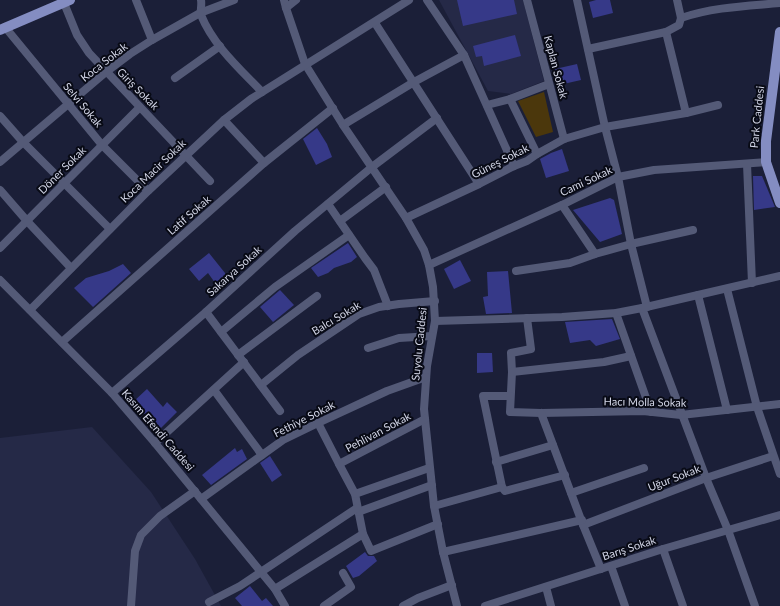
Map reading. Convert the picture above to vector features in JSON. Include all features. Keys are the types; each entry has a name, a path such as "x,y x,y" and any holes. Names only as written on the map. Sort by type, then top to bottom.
{"main road":[{"path":"3,28 67,1"},
{"name":"Park Caddesi","path":"780,32 776,85 766,142 766,162 780,203"}],"street":[{"path":"136,0 152,40"},
{"path":"201,0 202,6 200,13 220,46 262,92"},
{"name":"Koca Sokak","path":"0,162 106,72 152,40 200,13 234,0"},
{"path":"285,4 296,0"},
{"name":"Koca Macir Sokak","path":"30,310 148,191 224,120 250,99 409,0"},
{"path":"427,0 464,56 514,166"},
{"name":"Kaplan Sokak","path":"527,0 564,139"},
{"path":"577,0 605,127 618,177 645,308 681,414 728,530 755,606"},
{"path":"588,49 666,32 680,26 681,18 677,0"},
{"name":"Giriş Sokak","path":"67,1 80,40 89,53 210,181"},
{"name":"Suyolu Caddesi","path":"285,4 305,64 343,125 406,218 424,250 435,302 435,321 426,377 425,419 434,506 442,552 457,606"},
{"path":"681,18 692,14 726,7 780,4"},
{"path":"375,22 479,184"},
{"name":"Selvi Sokak","path":"3,28 102,145 148,191"},
{"path":"666,32 686,113"},
{"path":"175,78 220,46"},
{"path":"343,125 414,82 464,56"},
{"path":"487,105 510,99 549,84"},
{"path":"510,99 538,154"},
{"name":"Güneş Sokak","path":"406,218 527,161 564,139 605,127 686,113 718,105"},
{"name":"Döner Sokak","path":"0,248 140,107"},
{"name":"Latif Sokak","path":"62,342 264,163 333,108"},
{"path":"0,116 23,142 110,229"},
{"name":"Sakarya Sokak","path":"112,393 206,312 295,230 372,167 437,118"},
{"path":"224,120 264,163"},
{"name":"Cami Sokak","path":"428,265 562,205 618,177 654,170 766,162"},
{"path":"747,164 752,283"},
{"path":"340,221 386,187"},
{"path":"0,190 71,268"},
{"path":"328,204 374,270 388,306"},
{"path":"562,205 595,254"},
{"path":"516,271 570,263 631,244 693,230"},
{"path":"221,332 275,287 349,235"},
{"path":"435,321 616,313 645,308 780,276"},
{"name":"Kasım Efendi Caddesi","path":"0,280 112,393 195,491 275,589 286,606"},
{"path":"727,289 757,407 780,474"},
{"path":"698,295 727,410"},
{"path":"238,355 317,296"},
{"name":"Balcı Sokak","path":"261,384 298,355 359,314 379,307 399,304 435,302"},
{"path":"206,312 280,411"},
{"path":"616,313 651,412"},
{"path":"527,318 531,349 511,353 512,372 510,396 483,396 502,487 505,491 565,475"},
{"path":"368,348 399,338 432,336"},
{"path":"512,372 545,370 604,362 631,356"},
{"path":"155,443 244,362"},
{"name":"Fethiye Sokak","path":"201,499 283,440 387,391 426,377"},
{"path":"214,390 262,455"},
{"name":"Hacı Molla Sokak","path":"510,396 510,412 541,413 651,412 681,414 780,404"},
{"path":"541,413 582,523 601,569"},
{"name":"Pehlivan Sokak","path":"318,423 339,464 425,419"},
{"path":"496,462 553,445"},
{"name":"Uğur Sokak","path":"442,552 582,523 706,478 774,456"},
{"path":"339,464 355,494 363,534 371,551 438,524"},
{"path":"355,494 430,468"},
{"path":"571,493 644,468"},
{"path":"209,602 240,586 358,510 432,484"},
{"path":"434,506 502,487"},
{"path":"131,606 135,551 142,535 160,516 195,491"},
{"name":"Barış Sokak","path":"485,606 663,549 780,515"},
{"path":"275,589 363,534"},
{"path":"663,549 683,606"},
{"path":"611,566 625,606"},
{"path":"324,606 351,587 343,573"},
{"path":"403,606 452,585"},
{"path":"546,587 551,606"}],"shaded area":[{"path":"439,0 523,0 544,81 511,94 488,91"},
{"path":"544,92 553,132 536,137 518,101"},
{"path":"92,427 151,492 195,559 221,606 0,606 0,438"}],"building":[{"path":"457,0 514,0 517,14 463,26"},
{"path":"596,0 610,0 613,13 593,18 589,2"},
{"path":"515,35 521,56 484,66 482,56 476,57 473,46"},
{"path":"577,64 581,80 559,85 555,69"},
{"path":"317,128 327,144 332,157 316,165 303,139"},
{"path":"562,149 569,171 546,178 540,159"},
{"path":"753,176 762,176 775,207 754,210"},
{"path":"610,198 614,200 622,234 600,242 573,210"},
{"path":"348,243 357,257 351,262 334,268 328,273 318,277 311,268"},
{"path":"209,253 229,278 218,287 208,273 199,281 189,269"},
{"path":"460,260 471,281 454,289 444,269"},
{"path":"123,264 131,273 93,307 74,288 86,278 109,271"},
{"path":"508,271 512,313 486,314 483,297 488,296 487,272"},
{"path":"280,290 294,305 273,322 260,307"},
{"path":"612,319 620,339 596,346 590,340 570,343 565,322"},
{"path":"477,353 492,353 493,372 477,373"},
{"path":"147,389 163,407 167,402 177,412 160,429 133,402"},
{"path":"235,448 237,452 242,449 247,459 211,485 202,475"},
{"path":"270,456 282,475 272,482 260,463"},
{"path":"365,552 368,556 374,556 377,561 359,576 353,578 346,566"},
{"path":"250,586 262,601 266,598 273,606 242,606 235,598"}]}
